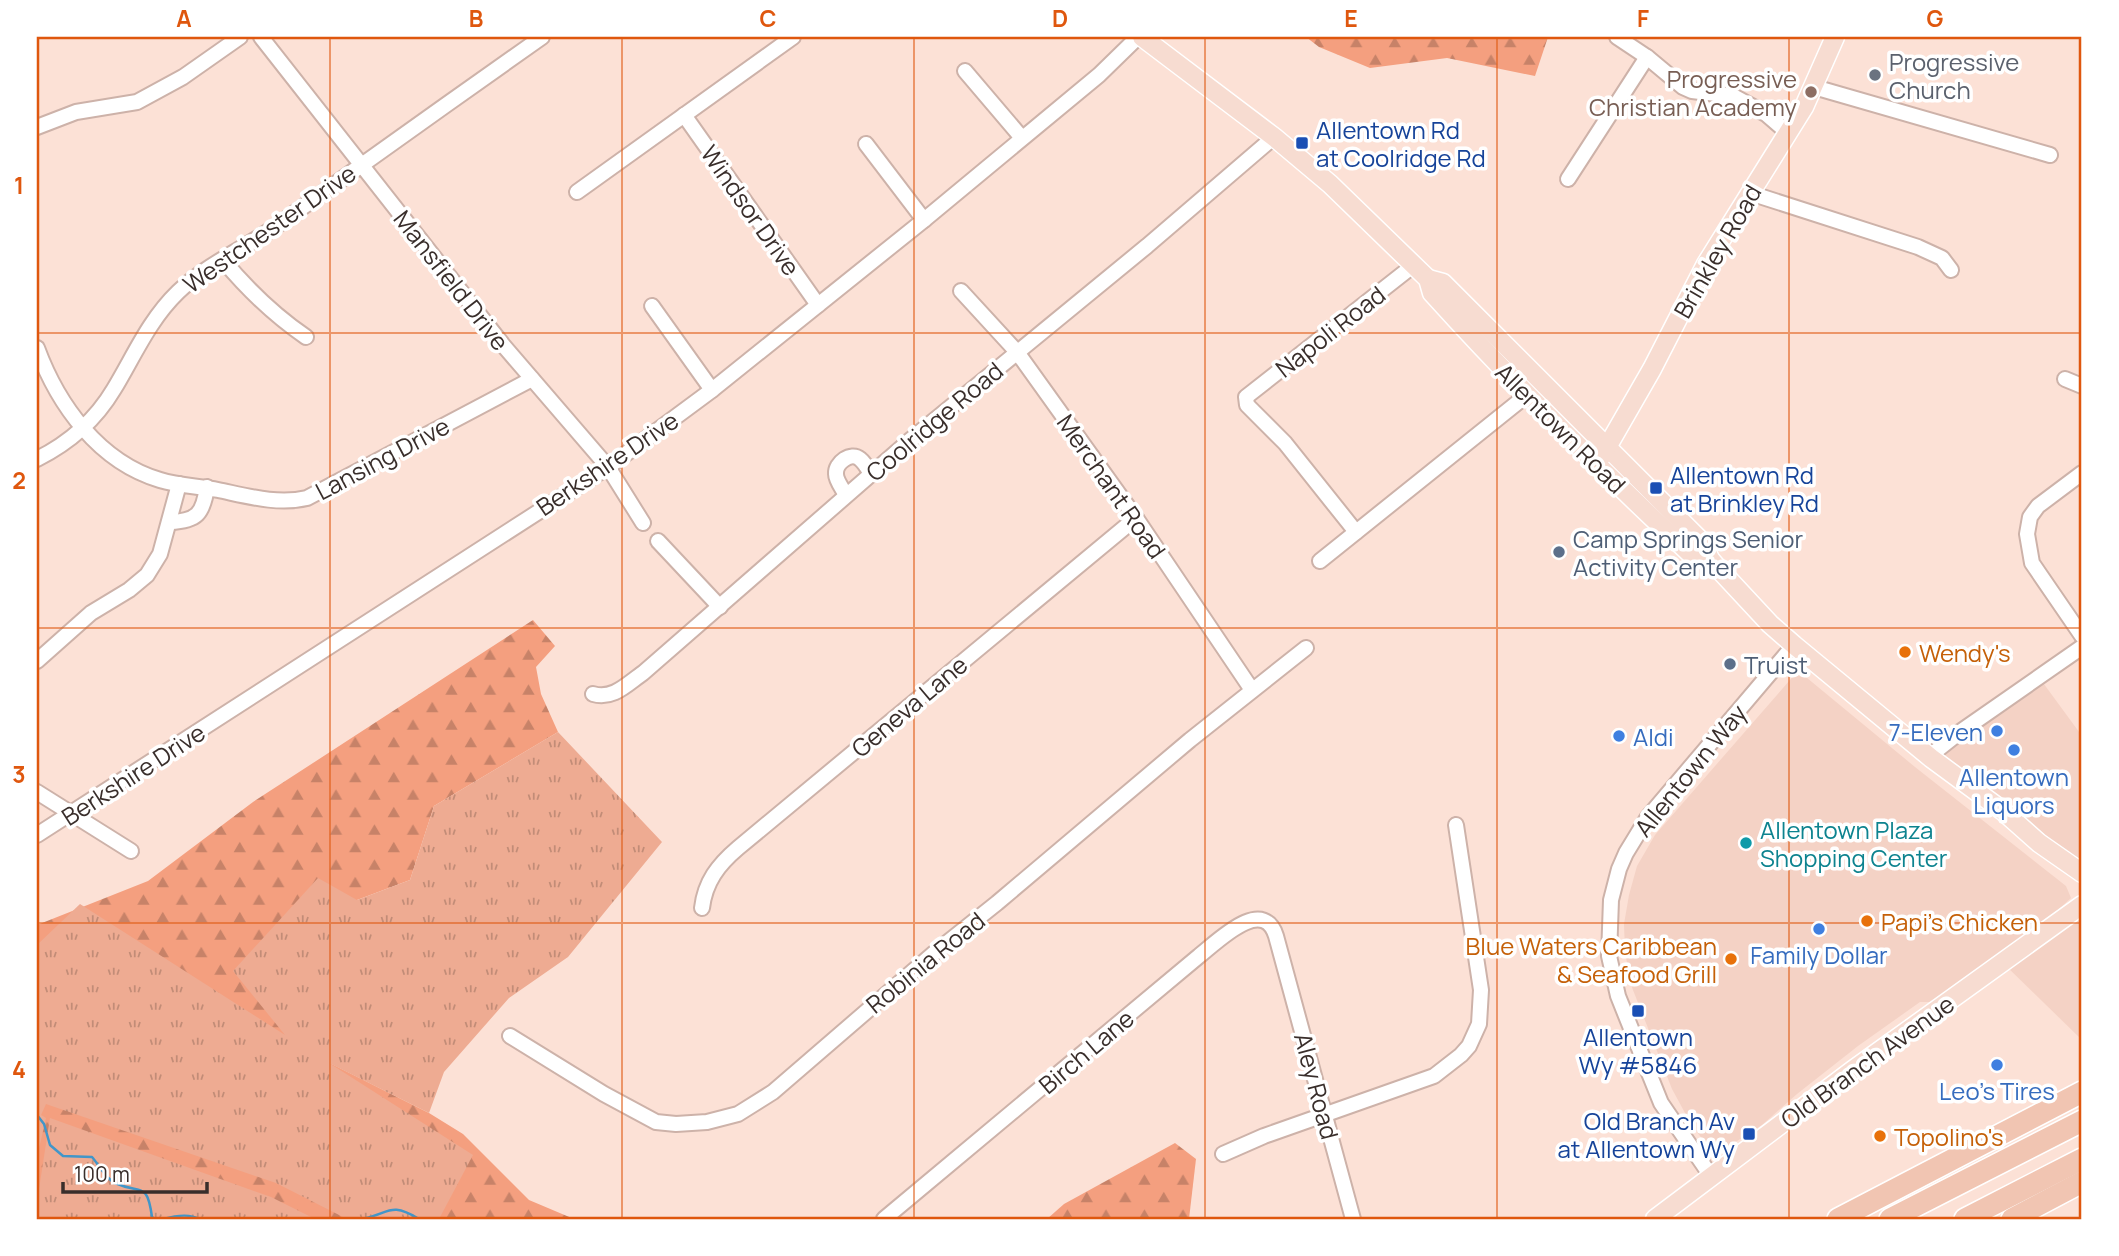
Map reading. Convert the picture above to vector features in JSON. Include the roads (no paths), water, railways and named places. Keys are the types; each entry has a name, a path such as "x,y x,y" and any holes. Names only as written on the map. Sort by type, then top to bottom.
{"highway":[{"path":"1838,1219 2082,1092"},
{"path":"1890,1219 2082,1121"},
{"path":"1965,1219 2082,1159"},
{"path":"2012,1219 2082,1182"}],"main road":[{"name":"Allentown Road","path":"1140,37 1273,137 1341,193 1428,279 1432,293 1596,465 1695,558 1710,559"},
{"name":"Brinkley Road","path":"1596,465 1652,369 1700,274 1814,87 1835,37"},
{"name":"Allentown Road","path":"1428,279 1443,283 1703,543 1710,559 1770,624 1931,758 2082,873"},
{"name":"Old Branch Avenue","path":"1654,1219 1853,1070 2082,905"}],"street":[{"path":"37,127 76,112 137,102 183,77 240,37"},
{"name":"Mansfield Drive","path":"261,37 532,379 608,467 643,523"},
{"name":"Westchester Drive","path":"37,459 61,446 83,429 114,389 157,315 190,282 275,227 361,163 542,37"},
{"path":"577,192 793,37"},
{"name":"Berkshire Drive","path":"37,835 608,467 712,390 924,220 1099,75 1140,37"},
{"path":"1617,37 1647,57 1683,87 1692,92 1733,96 1766,114 1788,133"},
{"path":"1568,179 1647,57"},
{"path":"965,71 1022,138"},
{"path":"1814,87 2050,155"},
{"name":"Windsor Drive","path":"684,115 818,305"},
{"name":"Coolridge Road","path":"593,694 607,696 618,692 720,607 846,495 1147,246 1273,137"},
{"path":"866,144 924,220"},
{"path":"1750,193 1918,247 1942,258 1951,270"},
{"path":"223,260 271,311 306,337"},
{"name":"Napoli Road","path":"1356,532 1279,436 1247,405 1246,397 1414,265"},
{"name":"Merchant Road","path":"961,291 1017,352 1136,519 1252,690"},
{"path":"652,306 712,390"},
{"name":"Lansing Drive","path":"37,348 68,410 83,429 130,467 160,480 273,500 307,498 532,379"},
{"path":"2065,379 2082,386"},
{"path":"1320,561 1527,395"},
{"path":"846,495 836,477 839,464 854,456 860,459 871,474"},
{"path":"2082,473 2038,506 2030,517 2027,534 2032,563 2082,636"},
{"path":"37,661 91,613 129,590 147,575 158,560 178,484"},
{"path":"170,522 190,520 198,515 204,506 207,487"},
{"name":"Geneva Lane","path":"702,908 712,877 737,848 1136,519"},
{"path":"657,541 720,607"},
{"name":"Allentown Way","path":"1711,1176 1661,1103 1618,996 1609,956 1611,900 1615,880 1627,850 1648,817 1794,645"},
{"path":"1931,758 1960,732 2082,647"},
{"name":"Robinia Road","path":"510,1035 656,1122 708,1122 738,1114 773,1092 933,954 1252,690 1307,648"},
{"path":"37,792 131,851"},
{"path":"1223,1154 1264,1136 1434,1076 1461,1055 1469,1045 1476,1035 1481,990 1456,825"},
{"name":"Birch Lane","path":"884,1219 1231,930 1250,920 1265,921 1274,929 1280,952"},
{"name":"Aley Road","path":"1280,952 1353,1219"}],"waterway":[{"path":"37,1115 44,1124 50,1145 63,1156 92,1157 112,1181 142,1191 148,1198 152,1217 155,1219"},
{"path":"362,1219 390,1210 401,1211 419,1219"},
{"path":"163,1219 177,1216 199,1219"}],"place":[{"name":"Progressive Church","path":"1875,75"},
{"name":"Progressive Christian Academy","path":"1811,92"},
{"name":"Allentown Rd at Coolridge Rd","path":"1302,143"},
{"name":"Allentown Rd at Brinkley Rd","path":"1656,488"},
{"name":"Camp Springs Senior Activity Center","path":"1559,552"},
{"name":"Wendy's","path":"1905,652"},
{"name":"Truist","path":"1730,664"},
{"name":"7-Eleven","path":"1997,731"},
{"name":"Aldi","path":"1619,736"},
{"name":"Allentown Liquors","path":"2014,750"},
{"name":"Allentown Plaza Shopping Center","path":"1746,843"},
{"name":"Papi's Chicken","path":"1867,921"},
{"name":"Family Dollar","path":"1819,929"},
{"name":"Blue Waters Caribbean & Seafood Grill","path":"1731,959"},
{"name":"Allentown Wy #5846","path":"1638,1011"},
{"name":"Leo's Tires","path":"1997,1065"},
{"name":"Old Branch Av at Allentown Wy","path":"1749,1134"},
{"name":"Topolino's","path":"1880,1136"}]}
